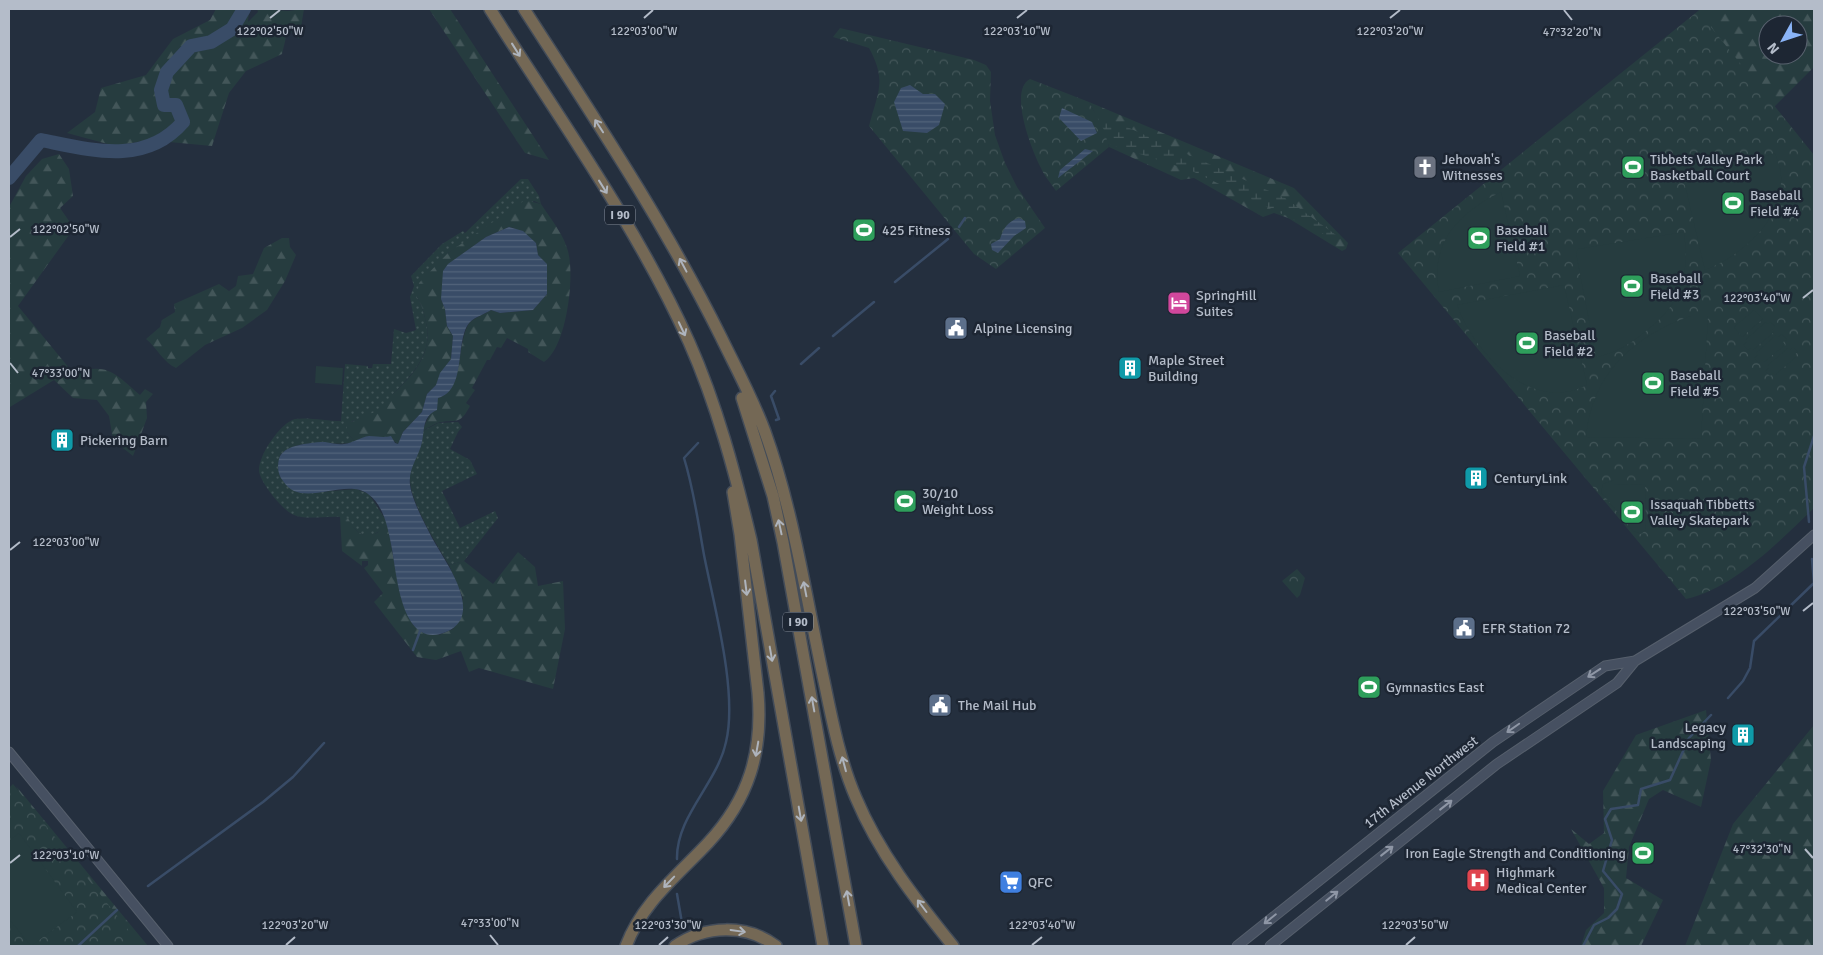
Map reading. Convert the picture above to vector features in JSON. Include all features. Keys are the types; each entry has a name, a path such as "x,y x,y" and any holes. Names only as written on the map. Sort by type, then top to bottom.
{"highway":[{"name":"I 90","path":"490,9 641,247 689,343 723,436 751,540 823,946"},
{"name":"I 90","path":"524,9 652,209 706,308 751,421 773,496 856,946"},
{"path":"706,308 764,430 774,460 801,563 830,712 854,795 865,820 896,872 953,946"},
{"path":"626,946 649,904 721,828 738,802 750,776 755,758 760,716 758,693 740,534 723,436"},
{"path":"675,946 694,936 723,930 754,934 776,946"}],"main road":[{"name":"17th Avenue Northwest","path":"1270,946 1497,764 1617,683 1635,661 1755,588 1814,535"},
{"name":"17th Avenue Northwest","path":"1237,946 1499,738 1605,666 1635,661"},
{"path":"9,752 168,946"}],"green space":[{"path":"216,9 249,9 248,22 258,12 257,9 288,11 304,9 299,39 288,29 282,54 246,71 229,93 212,146 148,140 115,146 67,133 95,112 101,88 146,75 173,39 210,20"},
{"path":"429,9 450,9 549,160 525,153"},
{"path":"1700,9 1814,9 1814,67 1750,131 1698,11"},
{"path":"1698,11 1814,155 1814,508 1755,562 1721,585 1704,594 1686,599 1398,253"},
{"path":"840,28 974,60 986,65 991,72 990,101 995,135 1005,163 1017,187 1045,228 996,269 974,254 869,126 878,95 878,69 869,48 833,37"},
{"path":"1030,79 1089,102 1104,130 1109,147 1056,191 1037,160 1024,121 1021,95 1024,85"},
{"path":"1058,96 1285,198 1336,235 1332,238 1190,170 1105,143"},
{"path":"1089,102 1294,188 1348,243 1346,249 1342,251 1288,218 1274,213 1263,217 1194,178 1181,180 1109,147 1104,130"},
{"name":"Baseball Field #4","path":"1775,153 1781,173 1780,192 1768,221 1746,245 1733,255 1705,270 1684,181"},
{"path":"59,154 69,169 73,196 60,208 74,228 18,306 74,374 85,370 103,369 117,376 140,395 145,389 153,394 146,402 147,418 133,456 113,440 109,416 97,400 73,398 54,380 9,406 9,207 26,176 42,159"},
{"name":"Tibbets Valley Park Basketball Court","path":"1642,158 1644,173 1624,176 1622,161"},
{"path":"521,179 528,179 539,196 541,204 534,201 448,253 417,297 424,312 427,333 427,343 421,361 394,393 386,406 362,419 352,421 347,432 355,442 306,444 288,449 280,455 278,467 280,477 307,493 356,489 369,494 387,522 376,533 366,535 356,530 347,518 299,517 289,512 278,502 260,476 259,471 262,457 271,441 283,427 295,419 341,421 345,364 372,368 373,364 391,364 394,329 406,333 416,330 410,297 414,286 411,276 442,244 463,231 465,233"},
{"name":"Baseball Field #1","path":"1501,192 1520,276 1439,292 1437,274 1439,259 1443,244 1451,231 1473,209"},
{"path":"525,200 541,204 562,236 570,259 568,308 559,341 552,354 544,362 528,352 528,349 507,338 501,348 497,347 490,360 487,360 472,388 475,390 466,403 470,406 463,417 456,421 437,423 423,431 438,398 446,394 456,377 462,344 468,325 475,318 491,310 500,313 533,310 547,294 547,265 538,255 536,243 514,228 509,227 486,237 454,260 441,299 445,309 447,326 453,336 451,359 441,373 436,385 427,394 422,412 403,432 398,444 388,437 385,439 369,436 355,442 347,432 347,425 383,406 410,377 425,352 428,333 424,312 417,297 419,283 448,253"},
{"name":"Baseball Field #3","path":"1684,232 1685,264 1683,278 1673,302 1654,324 1636,339 1614,352 1596,357 1576,253 1578,249"},
{"path":"282,238 289,238 290,247 296,255 285,281 267,310 242,328 205,345 176,368 167,362 146,339 160,327 162,320 175,312 174,304 219,284 229,291 236,286 238,276 253,274 264,248"},
{"name":"Baseball Field #2","path":"1564,285 1587,385 1566,392 1545,391 1526,385 1507,374 1477,342 1465,323 1457,305"},
{"path":"1754,310 1763,319 1742,337 1734,327"},
{"name":"Baseball Field #5","path":"1691,316 1708,316 1701,439 1586,437 1590,415 1597,394 1619,360 1651,334"},
{"path":"1766,322 1767,324 1771,322 1775,327 1772,330 1774,332 1753,350 1751,348 1748,350 1743,345 1747,342 1745,340"},
{"path":"1782,334 1787,340 1783,342 1785,345 1764,362 1762,360 1759,363 1754,358 1758,355 1756,353 1776,335 1778,337"},
{"path":"1793,347 1798,352 1794,355 1796,357 1775,375 1773,373 1770,376 1765,371 1769,368 1767,366 1788,348 1790,350"},
{"path":"316,366 343,368 342,385 315,383"},
{"path":"458,422 462,427 450,449 470,460 477,474 442,491 460,528 495,511 498,518 464,561 449,565 418,509 410,476 423,431 438,423"},
{"name":"Issaquah Tibbetts Valley Skatepark","path":"1614,480 1614,484 1645,485 1646,530 1641,534 1633,531 1601,492 1603,484"},
{"path":"340,516 348,518 359,533 367,535 377,533 387,522 403,600 413,625 439,635 453,629 463,598 449,565 464,561 493,584 518,552 535,567 538,586 563,581 565,629 553,689 479,668 469,672 461,651 436,660 417,657 374,602 383,593 364,568 368,565 368,561 362,561 362,566 342,551"},
{"path":"1297,569 1305,578 1300,595 1297,598 1282,581"},
{"path":"1706,710 1711,760 1701,807 1663,790 1649,799 1629,847 1626,878 1663,900 1641,946 1581,946 1586,930 1604,913 1604,888 1571,829 1589,844 1604,833 1603,791 1636,735"},
{"path":"1814,725 1814,946 1685,946 1733,824"},
{"path":"13,784 141,946 9,946 9,788"},
{"path":"16,786 148,946 49,946 24,802"},
{"path":"19,833 77,912 31,946 9,919 9,841"}],"water":[{"path":"910,85 923,94 935,94 945,104 939,125 927,133 903,131 894,102 901,88"},
{"path":"1062,108 1092,122 1097,133 1081,141 1059,118"},
{"path":"1085,149 1093,151 1058,178 1060,170"},
{"path":"1019,218 1025,221 1026,228 1014,236 998,253 992,250 991,244 1000,239 1009,224"},
{"path":"509,227 523,231 536,243 538,255 547,264 547,294 533,310 500,313 491,310 470,322 462,340 457,375 447,393 438,398 437,410 426,420 421,447 411,473 410,485 415,503 451,570 462,599 463,612 458,624 446,632 431,635 419,630 410,620 404,606 386,524 378,504 373,498 358,490 347,489 300,493 291,489 283,481 278,471 278,462 281,455 288,449 308,443 342,444 369,436 391,436 395,443 398,444 403,432 422,412 427,394 436,385 440,373 451,359 453,336 447,326 445,309 441,299 443,271 448,264 486,237"}],"waterway":[{"path":"9,178 41,140 79,148 116,151 135,150 152,145 168,136 183,122 176,105 164,105 161,90 167,72 191,46 211,42 232,29 244,9"},
{"path":"959,227 965,218"},
{"path":"895,282 948,239"},
{"path":"833,336 874,302"},
{"path":"801,364 819,348"},
{"path":"775,391 771,396 779,419 776,420"},
{"path":"1809,522 1804,467 1814,436"},
{"path":"677,859 678,843 683,828 721,757 726,742 729,722 727,674 719,623 684,458 698,443"},
{"path":"1728,698 1743,681 1750,668 1754,641 1814,583 1812,559"},
{"path":"413,650 420,631"},
{"path":"1583,946 1594,925 1608,918 1617,909 1622,894 1603,871 1612,840 1605,819 1611,809 1638,805 1641,789 1670,780 1689,738 1711,715"},
{"path":"148,886 263,802 293,777 324,743"},
{"path":"677,894 682,923"},
{"path":"78,946 117,910"}],"place":[{"name":"Jehovah's Witnesses","path":"1425,167"},
{"name":"Tibbets Valley Park Basketball Court","path":"1633,167"},
{"name":"Baseball Field #4","path":"1733,203"},
{"name":"425 Fitness","path":"864,230"},
{"name":"Baseball Field #1","path":"1479,238"},
{"name":"Baseball Field #3","path":"1632,286"},
{"name":"SpringHill Suites","path":"1179,303"},
{"name":"Alpine Licensing","path":"956,328"},
{"name":"Baseball Field #2","path":"1527,343"},
{"name":"Maple Street Building","path":"1130,368"},
{"name":"Baseball Field #5","path":"1653,383"},
{"name":"Pickering Barn","path":"62,440"},
{"name":"CenturyLink","path":"1476,478"},
{"name":"30/10 Weight Loss","path":"905,501"},
{"name":"Issaquah Tibbetts Valley Skatepark","path":"1632,512"},
{"name":"EFR Station 72","path":"1464,628"},
{"name":"Gymnastics East","path":"1369,687"},
{"name":"The Mail Hub","path":"940,705"},
{"name":"Legacy Landscaping","path":"1743,735"},
{"name":"Iron Eagle Strength and Conditioning","path":"1643,853"},
{"name":"Highmark Medical Center","path":"1478,880"},
{"name":"QFC","path":"1011,882"}]}
